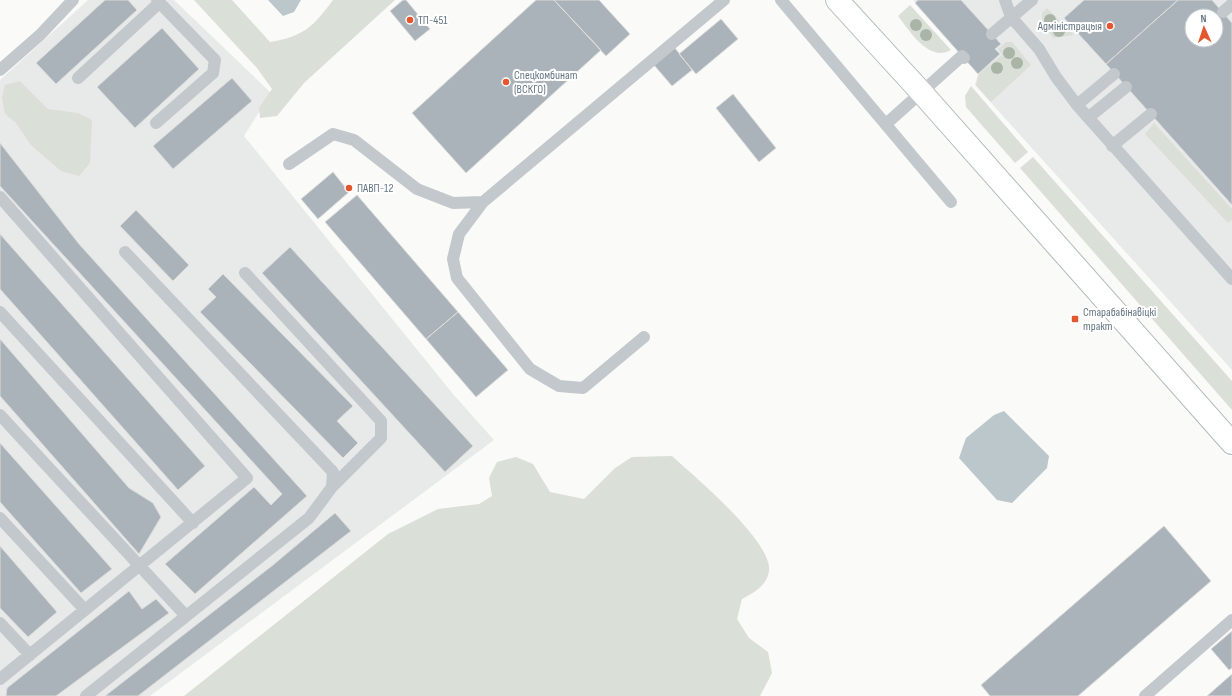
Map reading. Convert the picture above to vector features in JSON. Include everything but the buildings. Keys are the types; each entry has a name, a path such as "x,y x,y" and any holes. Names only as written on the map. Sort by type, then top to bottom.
{"street":[{"path":"837,0 922,93 1232,443"}],"lane":[{"path":"0,70 40,35 73,0"},
{"path":"644,337 583,388 559,386 530,368 457,278 453,259 459,234 483,202 724,0"},
{"path":"781,0 951,202"},
{"path":"1005,0 1011,17 1039,49 1056,77 1077,105 1232,279"},
{"path":"992,34 1032,0"},
{"path":"78,78 158,1 215,60 212,73 156,123"},
{"path":"1224,11 1232,4"},
{"path":"886,124 962,56 964,58"},
{"path":"1077,105 1114,74"},
{"path":"1089,118 1126,87"},
{"path":"1112,146 1151,114"},
{"path":"289,164 333,134 354,140 417,189 453,203 483,202"},
{"path":"0,197 247,478 0,679"},
{"path":"125,252 333,472 332,487"},
{"path":"86,696 309,518 332,487 381,438 381,421 245,273"},
{"path":"0,312 193,523"},
{"path":"0,415 186,616"},
{"path":"0,518 86,610"},
{"path":"1145,696 1232,620"},
{"path":"0,623 30,655"}],"shaded area":[{"path":"88,0 174,0 271,93 244,136 453,394 494,440 150,696 0,696 0,80"},
{"path":"194,0 232,0 270,42 291,37 307,29 320,17 333,0 395,0 304,83 277,116 260,118 259,108 272,89 257,68"},
{"path":"268,0 301,0 294,12 283,16"},
{"path":"913,0 1232,0 1232,370 975,85 978,74"},
{"path":"910,5 951,50 943,53 935,52 927,49 920,43 898,16"},
{"path":"1047,8 1074,35 1053,38 1042,22 1042,13"},
{"path":"1006,42 1012,42 1031,65 991,102 976,85 979,74 1002,55 998,49"},
{"path":"20,81 48,109 78,113 92,120 90,163 79,176 61,171 31,145 16,123 5,114 2,98 5,85"},
{"path":"971,86 1028,152 1015,163 966,107 965,96"},
{"path":"1154,123 1232,209 1232,220 1228,223 1145,134"},
{"path":"1033,157 1232,381 1232,410 1020,168"},
{"path":"1004,411 1049,456 1047,468 1012,503 997,500 959,458 966,438 994,415"},
{"path":"672,456 746,527 759,544 767,559 769,571 768,576 759,588 742,599 737,619 749,638 768,652 772,673 760,696 184,696 388,534 438,509 479,504 492,496 489,478 497,462 516,457 533,464 550,492 584,499 615,468 632,457"}],"place":[{"name":"ТП-451","path":"410,20"},
{"name":"Адміністрацыя","path":"1110,26"},
{"name":"Спецкомбинат (ВСКГО)","path":"506,82"},
{"name":"ПАВП-12","path":"349,188"},
{"name":"Старабабінавіцкі тракт","path":"1075,319"}]}
